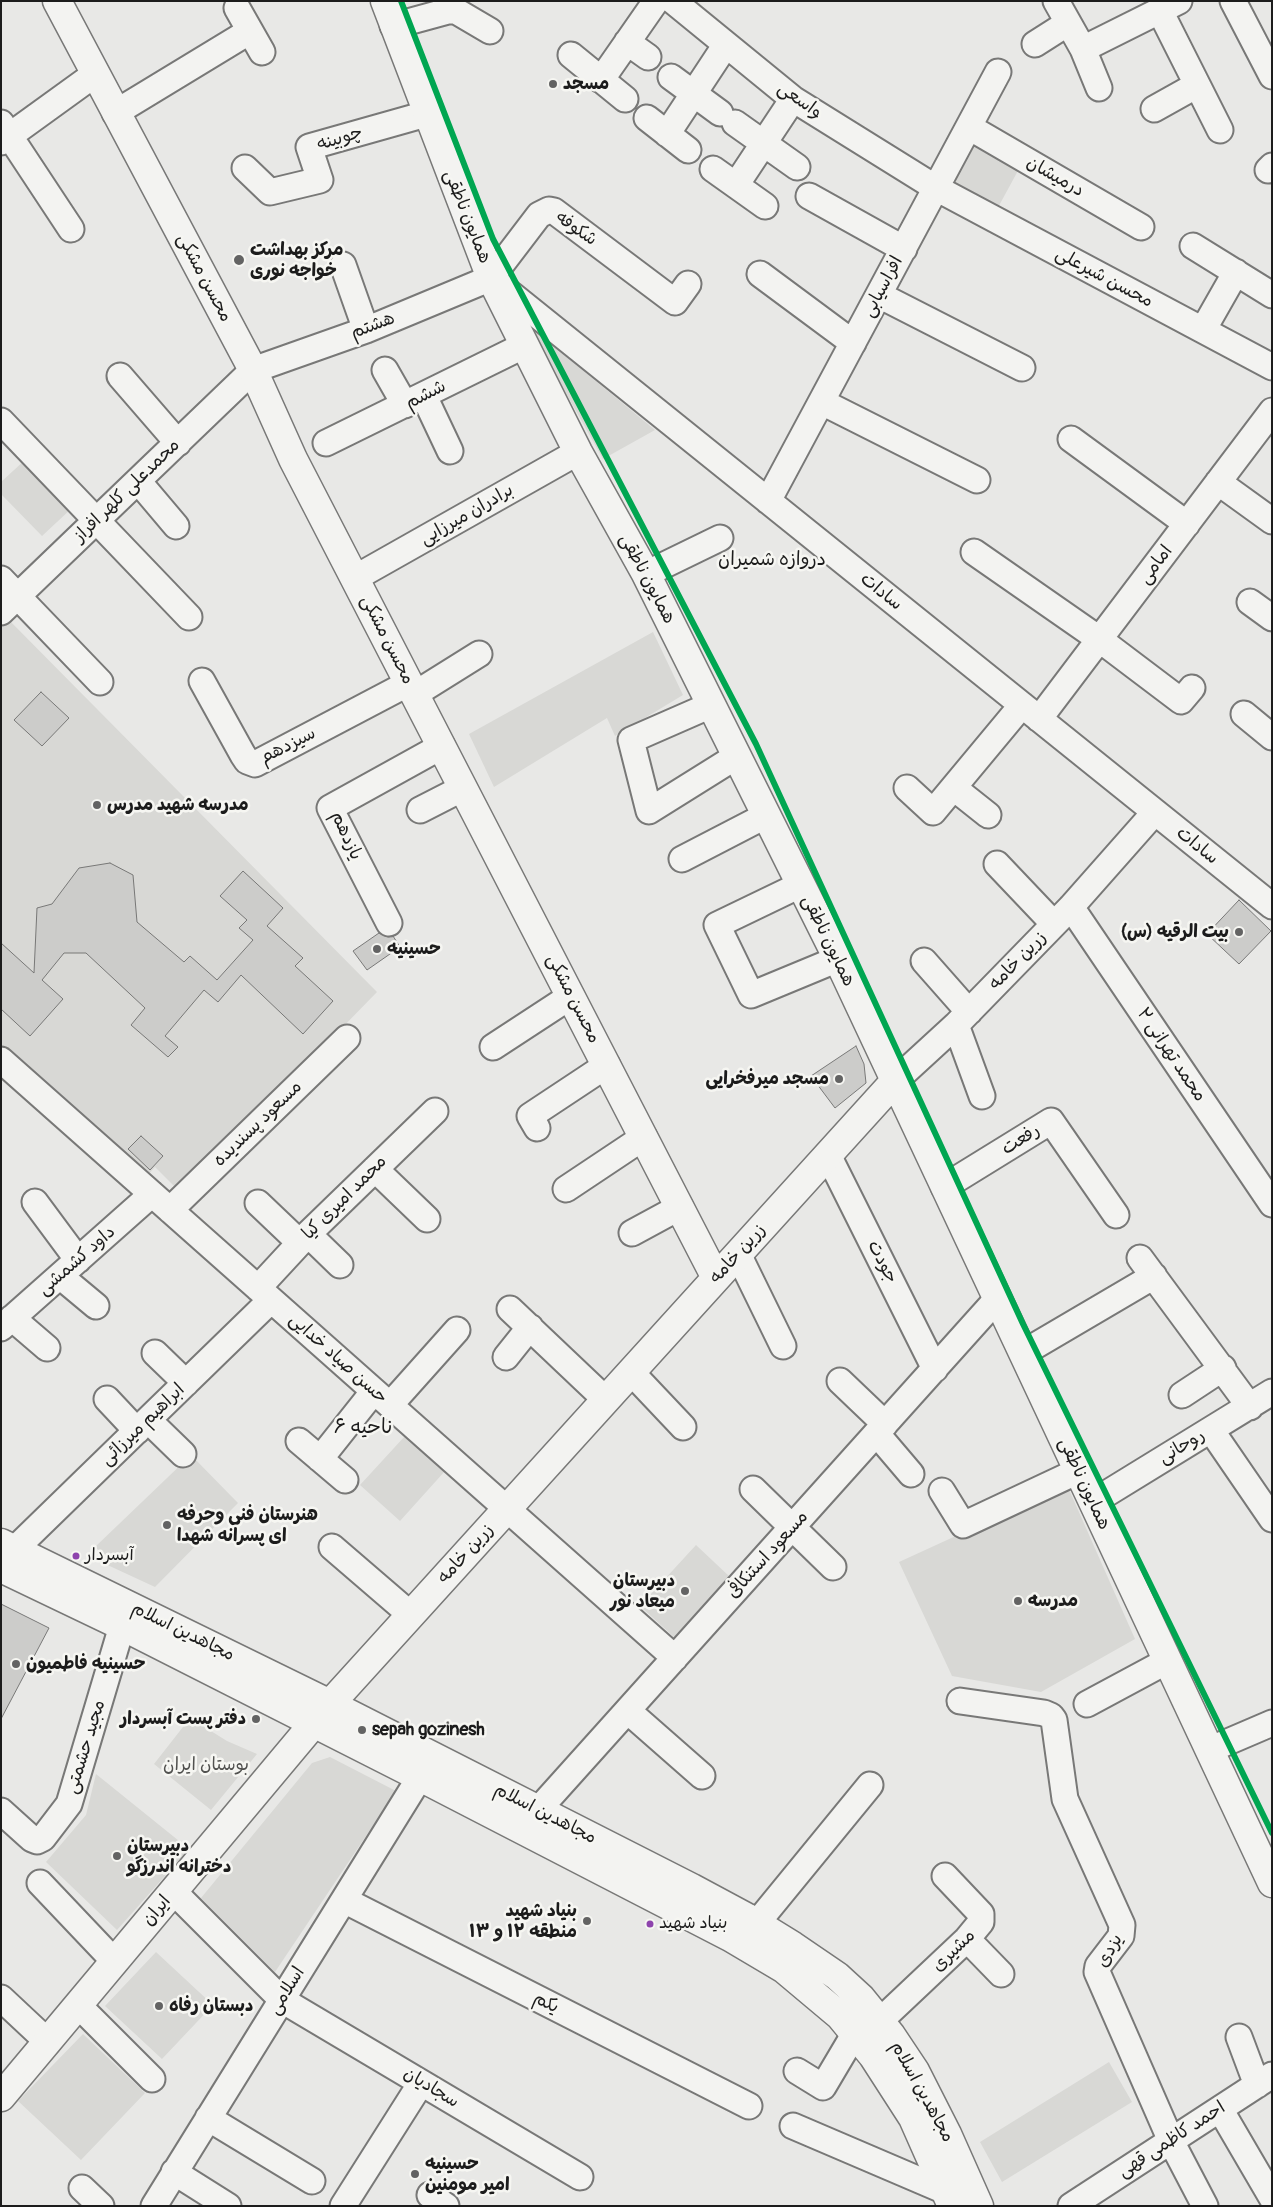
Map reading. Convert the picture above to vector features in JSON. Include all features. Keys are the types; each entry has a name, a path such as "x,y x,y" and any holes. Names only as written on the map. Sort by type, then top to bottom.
{"main road":[{"name":"محسن مشکی","path":"57,1 253,370 294,459 716,1278"},
{"name":"همایون ناطقی","path":"389,14 426,114 491,278 578,452 646,574 765,816 838,959 1271,1879"},
{"name":"زرین خامه","path":"322,1715 895,1081"},
{"name":"مجاهدین اسلام","path":"6,1553 122,1626 538,1810 757,1923 837,1976 861,1998 880,2021 915,2071 947,2134 979,2206"},
{"name":"مجاهدین اسلام","path":"6,1553 322,1715 420,1777 730,1937 784,1969 840,2016 873,2056 913,2118 949,2198"},
{"name":"ایران","path":"1,2098 322,1715"}],"street":[{"path":"601,80 656,1"},
{"name":"واسعی","path":"673,1 725,46 793,99 936,188"},
{"path":"1233,1 1272,76"},
{"path":"1083,49 1169,6 1198,85 1220,130"},
{"path":"237,8 262,52"},
{"path":"1035,44 1064,9 1099,88"},
{"path":"389,14 474,10 490,31"},
{"path":"115,113 250,31"},
{"path":"627,42 648,57"},
{"path":"667,134 725,46"},
{"path":"570,55 625,99"},
{"name":"افراسیابی","path":"768,501 998,72"},
{"path":"70,229 4,134 95,74"},
{"path":"670,77 797,167"},
{"path":"1154,109 1198,85"},
{"path":"736,185 793,99"},
{"name":"چوبینه","path":"245,168 270,192 320,180 309,147 426,114"},
{"path":"647,118 688,150"},
{"name":"درمیشان","path":"969,127 1141,227"},
{"path":"713,168 765,206"},
{"name":"محسن شیرعلی","path":"936,188 1272,367"},
{"path":"809,196 904,249"},
{"name":"شکوفه","path":"491,278 539,215 549,210 554,211 682,293"},
{"path":"1194,246 1272,295"},
{"path":"343,266 366,330"},
{"path":"1203,330 1236,272"},
{"path":"760,274 853,343"},
{"name":"هشتم","path":"253,370 366,330 491,278"},
{"name":"سادات","path":"491,278 1272,906"},
{"path":"879,295 1022,368"},
{"name":"ششم","path":"326,443 525,345"},
{"name":"محمدعلی کلهر افراز","path":"7,595 97,521 253,370"},
{"path":"385,370 414,400 450,451"},
{"path":"120,376 178,443"},
{"path":"822,402 977,480"},
{"name":"امامی","path":"907,788 934,812 954,788 1031,712 1099,640 1272,411"},
{"path":"1,421 189,617"},
{"path":"1071,438 1187,524"},
{"name":"برادران میرزایی","path":"355,578 578,452"},
{"path":"138,481 176,526"},
{"path":"1218,482 1272,521"},
{"path":"646,574 720,538"},
{"path":"974,552 1099,640 1181,701 1192,688"},
{"path":"7,595 100,682"},
{"path":"1250,602 1272,618"},
{"path":"412,688 478,654"},
{"name":"سیزدهم","path":"202,681 243,755 247,761 255,764 412,688"},
{"path":"711,705 631,740 649,812 737,756"},
{"name":"یازدهم","path":"388,923 330,808 442,746"},
{"path":"420,810 463,788"},
{"path":"954,788 988,815"},
{"name":"زرین خامه","path":"895,1081 963,1018 1063,915 1155,812"},
{"path":"682,859 765,816"},
{"name":"محمد تهرانی ۲","path":"997,864 1063,915 1272,1204"},
{"path":"800,885 717,925 750,995 838,959"},
{"path":"924,961 963,1018 982,1096"},
{"path":"493,1047 571,996"},
{"name":"مسعود پسندیده","path":"161,1202 347,1038"},
{"name":"حسن صیاد خدایی","path":"1,1060 675,1658"},
{"path":"536,1128 530,1116 607,1065"},
{"name":"محمد امیری کیا","path":"265,1294 304,1238 434,1111"},
{"name":"رفعت","path":"944,1187 1050,1121 1116,1216"},
{"path":"566,1189 644,1137"},
{"name":"جودت","path":"828,1155 935,1369"},
{"path":"375,1168 427,1219"},
{"path":"35,1202 78,1260"},
{"name":"داود کشمشی","path":"7,1323 78,1260 161,1202"},
{"path":"258,1203 340,1265"},
{"path":"632,1233 680,1207"},
{"path":"738,1254 783,1346"},
{"path":"1023,1353 1147,1267 1250,1407"},
{"path":"60,1276 96,1306"},
{"name":"ابراهیم میرزائی","path":"6,1553 186,1383 265,1294"},
{"name":"مسعود استنکافی","path":"538,1810 997,1300"},
{"path":"510,1309 606,1400"},
{"path":"7,1323 47,1348"},
{"path":"506,1358 530,1327"},
{"path":"320,1459 382,1398 457,1330"},
{"path":"155,1353 186,1383"},
{"path":"1182,1396 1222,1368"},
{"path":"631,1372 683,1427"},
{"path":"840,1381 881,1429 911,1474"},
{"name":"روحانی","path":"1093,1502 1272,1392"},
{"path":"107,1399 183,1454"},
{"path":"1210,1430 1263,1487 1272,1519"},
{"path":"300,1441 345,1480"},
{"path":"942,1491 963,1524 1078,1472"},
{"path":"753,1489 833,1567"},
{"path":"332,1547 411,1615"},
{"name":"مجید حشمتی","path":"1,1811 32,1839 37,1841 44,1838 69,1804 122,1626"},
{"path":"1087,1704 1167,1661"},
{"name":"یزدی","path":"960,1701 1047,1714 1054,1720 1064,1800 1122,1925 1121,1936 1098,1966 1097,1972 1171,2141"},
{"path":"628,1710 702,1776"},
{"path":"1209,1750 1272,1723"},
{"name":"اسلامی","path":"154,2206 420,1777"},
{"path":"757,1923 870,1785"},
{"name":"مشیری","path":"880,2021 979,1926 981,1914 945,1876"},
{"path":"40,1883 115,1962"},
{"name":"سجادیان","path":"174,1892 282,2000 580,2177"},
{"name":"یکم","path":"344,1900 749,2106"},
{"path":"967,1939 1001,1974"},
{"path":"1,1998 48,2042"},
{"path":"78,2006 152,2079"},
{"path":"797,2071 823,2087 855,2032"},
{"path":"1239,2037 1264,2080"},
{"name":"احمد کاظمی قهی","path":"1071,2206 1264,2080"},
{"path":"342,2206 421,2083"},
{"path":"1220,2109 1272,2198"},
{"path":"208,2118 312,2181"},
{"path":"793,2126 949,2198"},
{"path":"1171,2141 1205,2206"},
{"path":"174,2172 228,2206"},
{"path":"82,2188 101,2206"}],"shaded area":[{"path":"976,143 1020,167 995,213 951,189"},
{"path":"527,324 655,430 603,459"},
{"path":"26,459 72,508 42,536 1,494 1,482"},
{"name":"مدرسه شهید مدرس","path":"4,615 377,992 181,1193 155,1167 147,1176 1,1049 1,618"},
{"path":"653,632 683,695 615,736 607,718 494,787 469,734"},
{"path":"405,1436 445,1471 400,1521 360,1485"},
{"name":"هنرستان فنی وحرفه ای پسرانه شهدا","path":"191,1455 238,1503 155,1587 101,1562 106,1556 95,1547"},
{"name":"مدرسه","path":"1067,1485 1135,1639 1041,1692 952,1676 899,1562"},
{"name":"دبیرستان میعاد نور","path":"696,1545 730,1577 674,1637 640,1606"},
{"name":"بوستان ایران","path":"190,1718 227,1741 257,1754 211,1810 154,1764"},
{"path":"330,1757 396,1791 275,1972 201,1898 312,1763"},
{"name":"دبیرستان دخترانه اندرزگو","path":"96,1774 189,1849 117,1930 46,1862 86,1815"},
{"name":"دبستان رفاه","path":"156,1952 213,2005 162,2059 105,2006"},
{"path":"83,2034 145,2093 81,2160 18,2101"},
{"path":"1109,2062 1132,2102 1002,2182 980,2142"}],"building":[{"path":"41,692 69,718 42,746 14,720"},
{"path":"110,863 133,875 137,922 184,962 190,956 217,980 253,940 239,928 247,920 220,896 243,871 283,908 267,926 303,958 295,966 333,1001 303,1034 241,975 218,1002 204,990 165,1036 178,1047 168,1057 131,1025 145,1008 86,953 64,953 42,980 63,999 30,1036 1,1009 1,943 34,973 37,908 52,904 79,868"},
{"name":"بیت الرقیه (س)","path":"1239,900 1271,931 1239,964 1207,934"},
{"name":"حسینیه","path":"379,933 388,937 393,936 400,947 367,970 353,951"},
{"name":"مسجد میرفخرایی","path":"856,1046 864,1064 866,1083 835,1108 811,1076"},
{"path":"141,1136 163,1156 150,1170 128,1149"},
{"name":"حسینیه فاطمیون","path":"1,1604 49,1628 1,1719"}],"transit line":[{"path":"401,1 493,239 756,744 1023,1324 1272,1833"}],"place":[{"name":"مسجد","path":"553,84"},
{"name":"مرکز بهداشت خواجه نوری","path":"239,260"},
{"name":"مدرسه شهید مدرس","path":"97,805"},
{"name":"بیت الرقیه (س)","path":"1239,932"},
{"name":"حسینیه","path":"377,949"},
{"name":"مسجد میرفخرایی","path":"839,1079"},
{"name":"هنرستان فنی وحرفه ای پسرانه شهدا","path":"167,1525"},
{"name":"آبسردار","path":"76,1556"},
{"name":"دبیرستان میعاد نور","path":"685,1591"},
{"name":"مدرسه","path":"1018,1601"},
{"name":"حسینیه فاطمیون","path":"16,1664"},
{"name":"دفتر پست آبسردار","path":"256,1719"},
{"name":"sepah gozinesh","path":"362,1730"},
{"name":"دبیرستان دخترانه اندرزگو","path":"117,1856"},
{"name":"بنیاد شهید منطقه ۱۲ و ۱۳","path":"587,1921"},
{"name":"بنیاد شهید","path":"650,1924"},
{"name":"دبستان رفاه","path":"159,2006"},
{"name":"حسینیه امیر مومنین","path":"415,2174"}],"district":[{"name":"دروازه شمیران","path":"772,560"},
{"name":"ناحیه ۶","path":"363,1428"}]}
